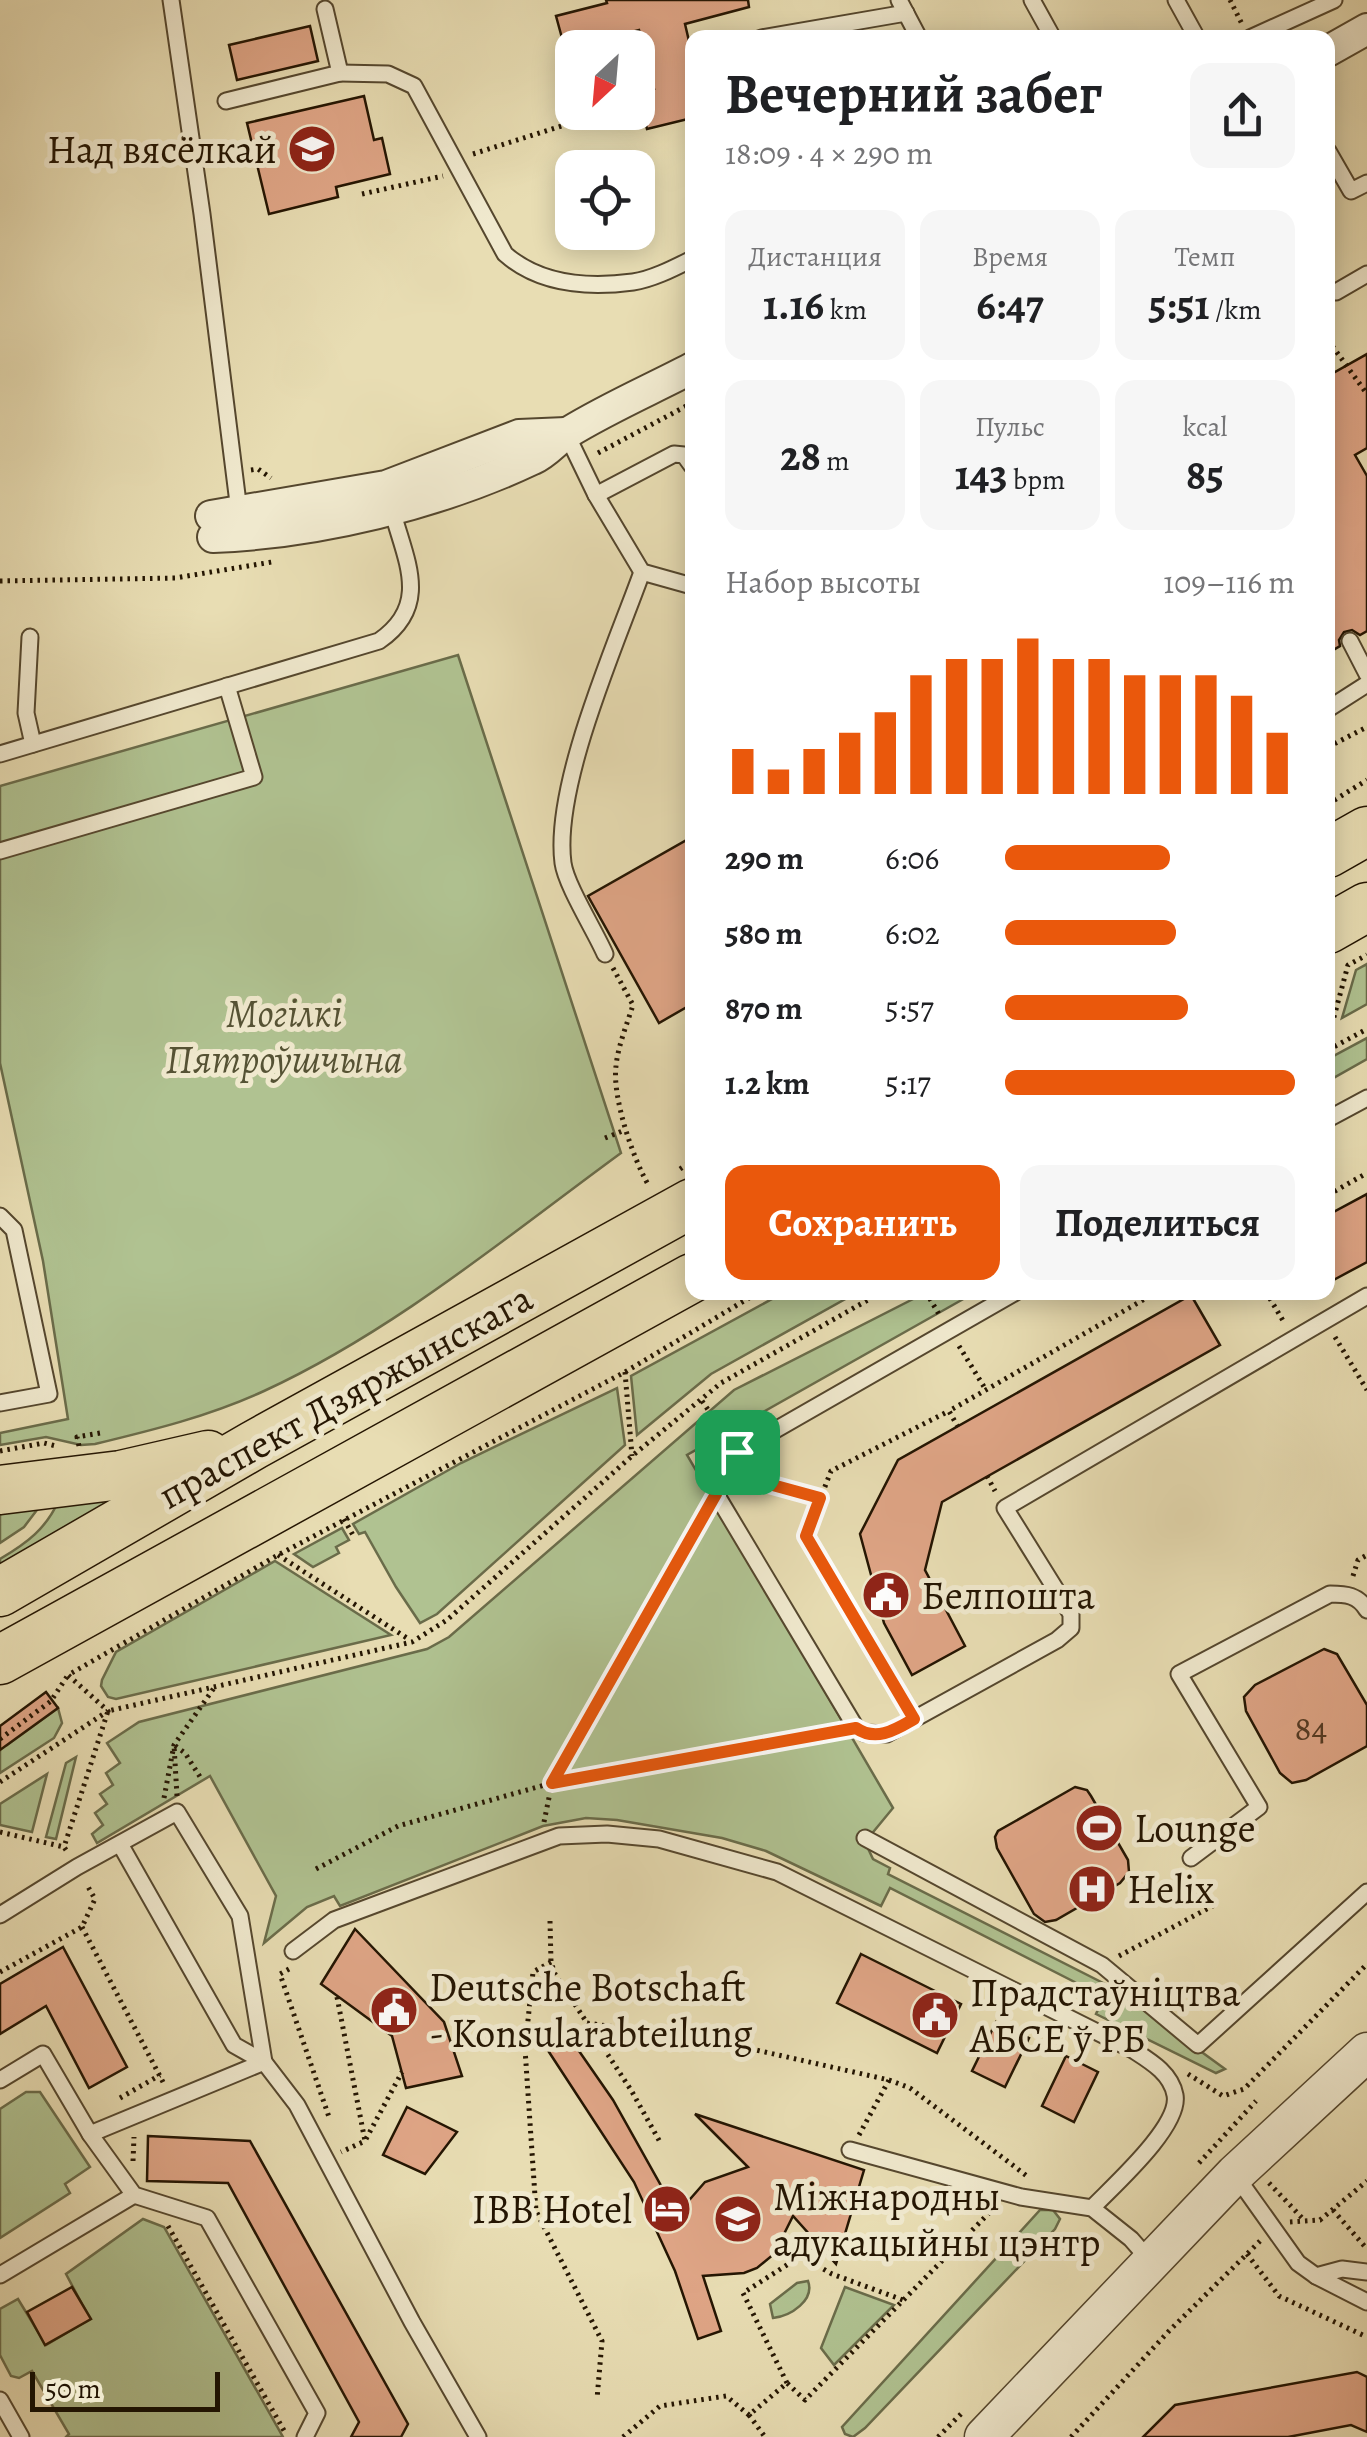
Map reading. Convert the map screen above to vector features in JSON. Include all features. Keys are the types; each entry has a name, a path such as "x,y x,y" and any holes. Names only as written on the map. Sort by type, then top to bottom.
{"main road":[{"path":"1335,849 1367,831"},
{"path":"1335,925 1367,907"},
{"name":"праспект Дзяржынскага","path":"0,1592 254,1444 678,1183"},
{"name":"праспект Дзяржынскага","path":"3,1659 685,1282"},
{"path":"0,1490 121,1474 254,1444"}],"street":[{"path":"1335,47 1367,29"},
{"path":"225,525 293,530 389,498 534,459 566,434 685,372"},
{"path":"984,2437 1234,2174 1367,2052"},
{"path":"1006,2437 1071,2349"}],"lane":[{"path":"171,0 202,214 225,525"},
{"path":"1032,0 1049,30"},
{"path":"1176,0 1193,30"},
{"path":"1257,30 1334,0"},
{"path":"797,30 902,7 914,30"},
{"path":"325,9 340,73"},
{"path":"226,100 340,73 388,74 414,86 504,254 537,276 566,282 634,282 685,263"},
{"path":"1335,163 1351,191 1367,182"},
{"path":"1336,292 1367,274"},
{"path":"566,434 596,495 642,572 685,584"},
{"path":"596,495 674,454 685,456"},
{"path":"0,754 380,641 398,628 412,596 389,498"},
{"path":"606,954 563,866 562,825 584,732 642,572"},
{"path":"30,637 26,713 32,744"},
{"path":"1350,640 1367,674"},
{"path":"1335,705 1367,684"},
{"path":"0,851 254,777 227,686"},
{"path":"1335,1116 1367,1098"},
{"path":"0,1216 14,1230 49,1394 0,1403"},
{"path":"1002,1300 737,1452 721,1468 716,1494 856,1728 864,1734 888,1734 1057,1640 1070,1628 1071,1614 1005,1508 1367,1296"},
{"path":"1191,1858 1259,1807 1178,1674 1330,1594 1348,1594 1367,1610"},
{"path":"0,1914 178,1812 240,1916 264,2062"},
{"path":"294,1959 334,1920 559,1836 660,1838 777,1872 1150,2060 1165,2074 1176,2097 1170,2121 1092,2208"},
{"path":"865,1838 1102,1965 1198,2044 1367,1892"},
{"path":"120,1844 234,2045 264,2062 298,2105 412,2322 478,2437"},
{"path":"0,2080 43,2054 90,2134 134,2195 207,2218 317,2413 306,2437"},
{"path":"90,2134 264,2062"},
{"path":"850,2150 1008,2194 1092,2208 1152,2263"},
{"path":"1234,2174 1298,2263 1367,2302"},
{"path":"0,2275 134,2195"},
{"path":"1316,2276 1342,2269 1367,2272"},
{"path":"0,2400 20,2437"}],"path":[{"path":"1230,0 1245,30"},
{"path":"362,194 458,166 557,130"},
{"path":"1335,350 1367,394"},
{"path":"0,582 176,578 213,573"},
{"path":"1335,743 1367,727"},
{"path":"1335,800 1367,780"},
{"path":"606,954 633,1005 615,1068 625,1130 648,1186 678,1183"},
{"path":"1335,1013 1348,964 1367,955"},
{"path":"1335,1046 1367,1029"},
{"path":"604,1138 625,1130"},
{"path":"1335,1191 1367,1172"},
{"path":"0,1739 51,1701 68,1675 278,1554 625,1372 746,1300"},
{"path":"0,1782 108,1711 412,1642 448,1620 632,1456 721,1383 868,1300"},
{"path":"914,1719 806,1536 831,1471 949,1411 1143,1300"},
{"path":"1271,1300 1294,1339"},
{"path":"1326,1321 1367,1390"},
{"path":"625,1372 632,1456"},
{"path":"702,1401 758,1481 820,1498"},
{"path":"949,1411 958,1427"},
{"path":"0,1451 44,1443 81,1454 76,1437 100,1432"},
{"path":"541,1842 552,1783 716,1494"},
{"path":"344,1519 354,1537"},
{"path":"278,1554 412,1642"},
{"path":"1348,1594 1358,1560 1367,1555"},
{"path":"68,1675 108,1711"},
{"path":"160,1822 174,1745 216,1685"},
{"path":"316,1869 398,1826 552,1783 856,1728"},
{"path":"174,1745 202,1780"},
{"path":"174,1745 178,1812"},
{"path":"0,1832 64,1847"},
{"path":"1102,1965 1218,1903"},
{"path":"550,1921 555,1974 660,2142"},
{"path":"82,1927 172,2102"},
{"path":"294,1959 280,1974 335,2134"},
{"path":"551,1962 533,1972 526,2049 536,2211 602,2340 596,2399"},
{"path":"1150,2060 1156,2054 1223,2096 1244,2088 1367,1964"},
{"path":"338,1997 365,2141"},
{"path":"587,2023 725,2043 889,2080 910,2088 1034,2181"},
{"path":"348,2166 341,2151 365,2141 402,2072"},
{"path":"850,2150 889,2080"},
{"path":"134,2127 133,2174 154,2202 288,2437"},
{"path":"1072,2437 1169,2331 1273,2230 1290,2222 1320,2220 1367,2181"},
{"path":"817,2242 742,2293 788,2384 806,2400 1008,2194"},
{"path":"1333,2210 1367,2248"},
{"path":"782,2238 801,2256 832,2274 903,2300"},
{"path":"1247,2254 1278,2296 1367,2337"},
{"path":"749,2414 788,2384"},
{"path":"623,2437 660,2406 726,2396 749,2414 766,2437"}],"green space":[{"name":"Могілкі Пятроўшчына","path":"458,655 621,1153 404,1311 264,1391 202,1415 95,1444 46,1437 0,1445 0,1433 68,1419 43,1261 0,1063 0,786"},
{"path":"1367,964 1367,1004 1342,1018 1356,970"},
{"path":"1367,1038 1367,1059 1335,1077 1335,1055"},
{"path":"770,1300 843,1300 711,1374 637,1435 631,1376"},
{"path":"911,1300 962,1300 687,1455 893,1808 865,1842 873,1859 890,1868 888,1874 1115,1989 1225,2069 1216,2073 1096,2014 1104,1997 890,1888 881,1906 766,1851 722,1838 617,1820 586,1818 543,1826 340,1906 334,1896 307,1907 264,1943 276,1896 210,1776 97,1843 92,1834 103,1825 95,1813 107,1804 100,1794 113,1785 106,1773 120,1763 107,1743 139,1722 427,1649 449,1637 734,1390"},
{"path":"617,1388 625,1445 437,1614 420,1623 365,1532 359,1534 353,1524 461,1463"},
{"path":"126,1492 0,1572 0,1559 35,1534 59,1500"},
{"path":"43,1502 24,1527 0,1543 0,1509"},
{"path":"342,1528 349,1540 336,1547 339,1553 313,1567 294,1554"},
{"path":"275,1561 391,1635 116,1699 108,1697 102,1680 116,1652"},
{"path":"58,1708 62,1723 54,1738 0,1773 0,1736 7,1745"},
{"path":"76,1757 56,1839 46,1837 66,1763"},
{"path":"47,1774 32,1832 0,1825 0,1804"},
{"path":"26,2092 40,2092 90,2167 65,2184 70,2193 0,2238 0,2109"},
{"path":"1040,2210 1053,2210 1060,2219 1055,2229 865,2428 853,2437 845,2434 842,2427"},
{"path":"143,2219 164,2227 283,2437 66,2437 69,2434 32,2371 19,2378 11,2376 0,2355 0,2309 18,2299 46,2345 90,2319 66,2274"},
{"path":"808,2281 805,2301 787,2314 773,2318 770,2304 797,2283"},
{"path":"845,2287 894,2305 834,2365 821,2348"}],"building":[{"path":"606,0 748,0 749,7 685,24 685,120 655,127 655,30 560,30 556,16 607,3"},
{"path":"310,26 318,61 237,80 229,45"},
{"path":"364,96 374,140 382,138 390,174 336,187 338,197 269,214 247,123"},
{"path":"1367,354 1367,448 1355,455 1367,476 1367,631 1360,635 1352,630 1344,632 1340,646 1335,649 1335,372"},
{"path":"685,841 685,1008 659,1023 588,896"},
{"path":"1367,1194 1367,1262 1335,1279 1335,1211"},
{"path":"1182,1300 1194,1300 1220,1345 942,1502 925,1570 965,1646 912,1675 884,1623 860,1534 898,1460"},
{"path":"1324,1649 1337,1654 1367,1705 1367,1746 1306,1780 1292,1783 1280,1773 1246,1711 1244,1697 1255,1685"},
{"path":"46,1692 58,1708 0,1750 0,1726"},
{"path":"1075,1787 1087,1790 1091,1796 1128,1860 1129,1872 1120,1883 1056,1920 1045,1922 1034,1914 997,1848 995,1837 998,1831"},
{"name":"Deutsche Botschaft - Konsularabteilung","path":"355,1929 444,2022 462,2076 406,2088 392,2036 321,1984"},
{"path":"63,1947 127,2067 89,2088 46,2006 0,2034 0,1984"},
{"path":"861,1954 961,2004 937,2053 837,2003"},
{"path":"996,2022 1029,2038 1005,2087 972,2071"},
{"path":"570,2038 613,2100 677,2214 705,2182 748,2167 695,2114 864,2170 836,2264 793,2216 774,2254 757,2268 744,2273 703,2276 721,2331 698,2339 675,2271 634,2182 549,2052"},
{"path":"1066,2056 1098,2072 1074,2122 1042,2106"},
{"path":"407,2107 457,2132 425,2174 383,2155"},
{"path":"148,2136 250,2141 408,2424 401,2437 351,2437 359,2422 228,2183 147,2181"},
{"path":"72,2287 91,2319 45,2345 27,2312"},
{"path":"1357,2372 1367,2377 1367,2432 1351,2425 1288,2437 1143,2437 1175,2405"}],"place":[{"name":"Над вясёлкай","path":"312,149"},
{"name":"Белпошта","path":"886,1595"},
{"name":"Lounge","path":"1099,1828"},
{"name":"Helix","path":"1092,1889"},
{"name":"Deutsche Botschaft - Konsularabteilung","path":"394,2010"},
{"name":"Прадстаўніцтва АБСЕ ў РБ","path":"935,2015"},
{"name":"IBB Hotel","path":"667,2209"},
{"name":"Міжнародны адукацыйны цэнтр","path":"738,2219"}],"route":[{"path":"737,1452 758,1481 820,1498 806,1536 914,1719 888,1734 864,1734 856,1728 552,1783 716,1494 721,1468 737,1452"}]}
